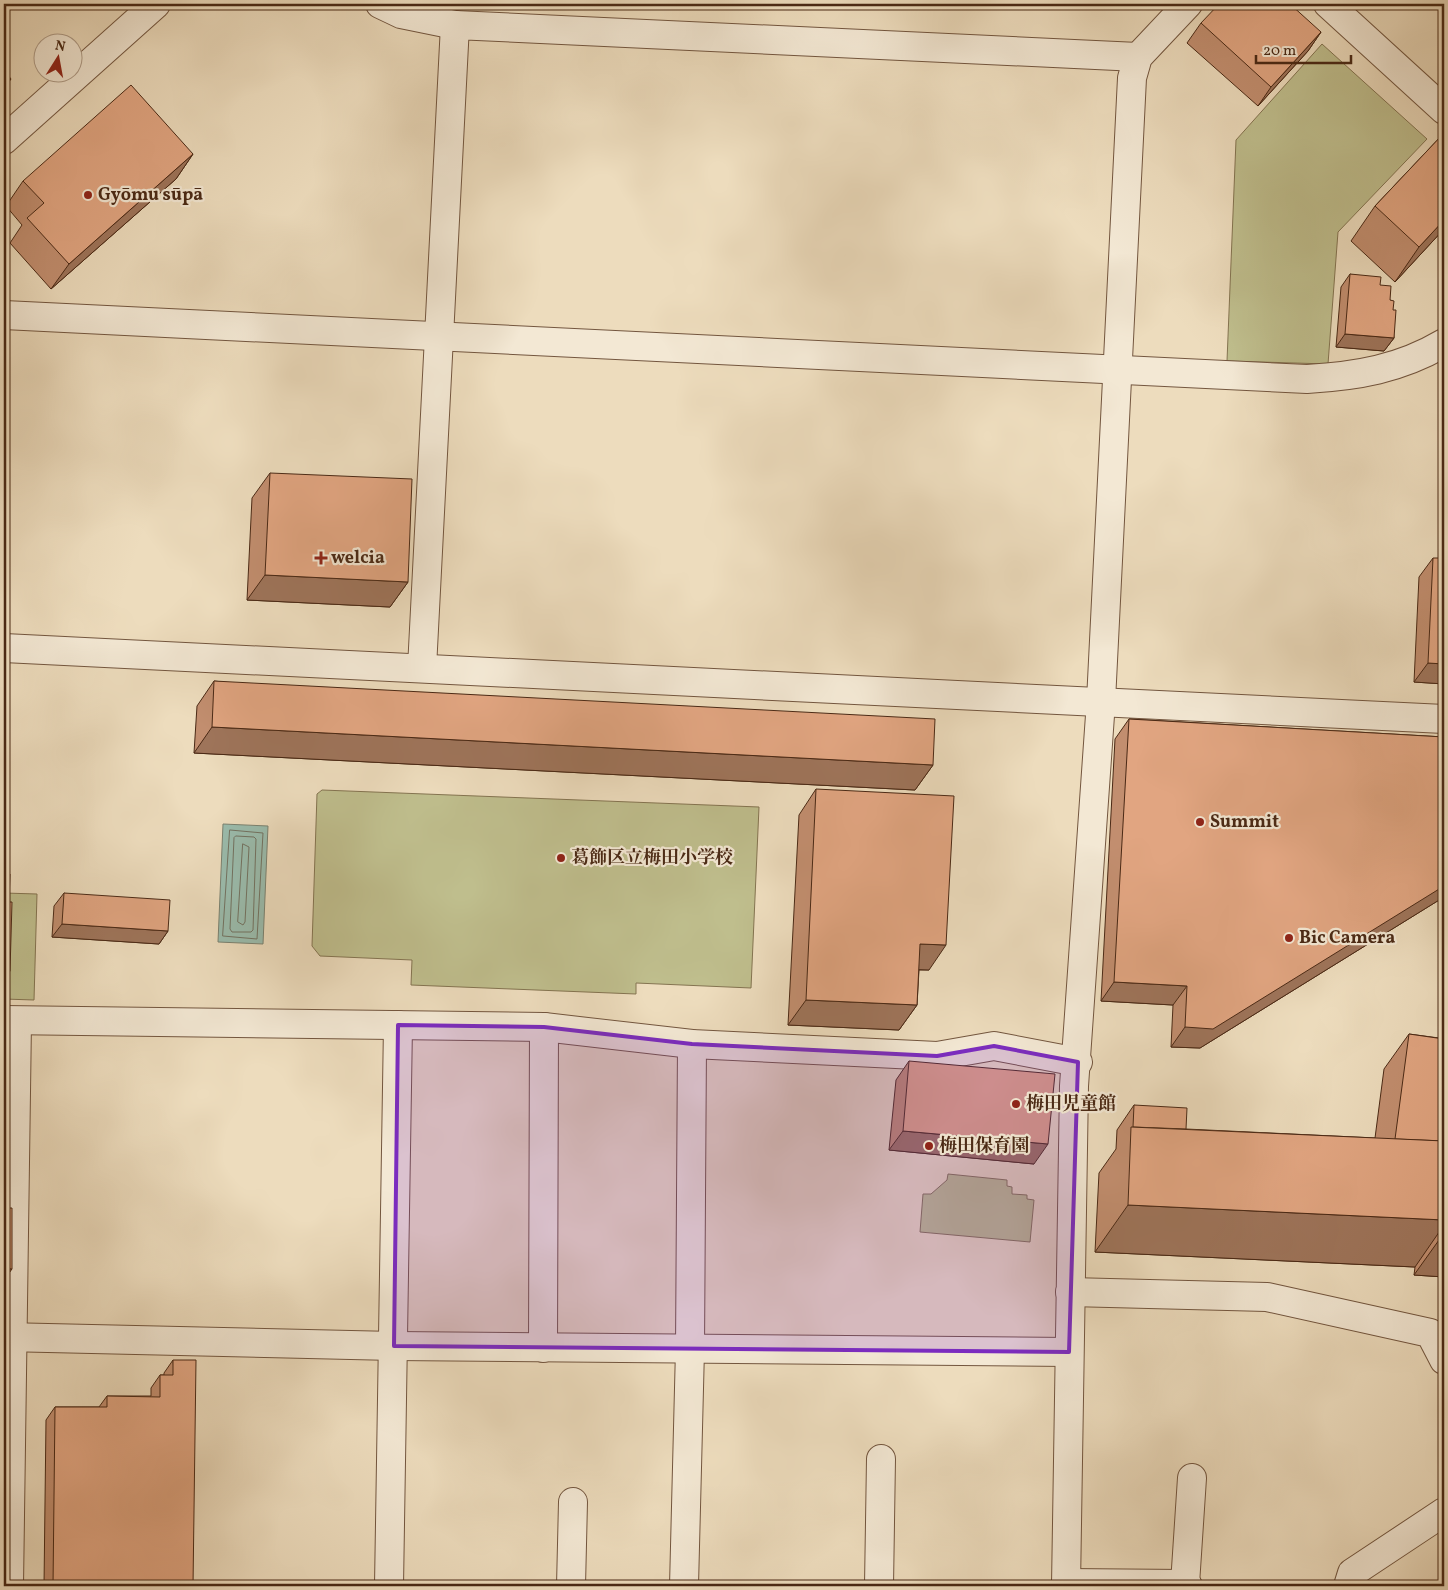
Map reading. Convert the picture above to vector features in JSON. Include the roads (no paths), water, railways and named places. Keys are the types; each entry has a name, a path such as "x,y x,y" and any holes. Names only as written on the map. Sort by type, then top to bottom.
{"street":[{"path":"4,140 156,4"},
{"path":"380,4 401,14 455,25 1138,57"},
{"path":"1188,4 1138,57 1132,78 1101,701 1078,1062 1074,1086 1066,1585 1186,1585 1192,1478"},
{"path":"1328,4 1444,110"},
{"path":"422,668 455,25"},
{"path":"4,315 1307,380 1354,376 1400,365 1444,343"},
{"path":"4,648 1444,719"},
{"path":"9,1586 10,1021 544,1027 692,1044 937,1056 994,1046 1078,1062"},
{"path":"389,1586 398,1025"},
{"path":"543,1348 544,1027"},
{"path":"684,1586 690,1349 692,1044"},
{"path":"1070,1292 1267,1297 1430,1333 1444,1360"},
{"path":"8,1337 394,1346 1069,1352"},
{"path":"879,1586 881,1458"},
{"path":"571,1586 573,1502"},
{"path":"1348,1586 1352,1573 1444,1512"}],"water":[{"path":"223,824 268,826 263,944 218,942"}],"place":[{"name":"Gyōmu sūpā","path":"88,195"},
{"name":"welcia","path":"321,558"},
{"name":"Summit","path":"1200,822"},
{"name":"葛飾区立梅田小学校","path":"561,858"},
{"name":"Bic Camera","path":"1289,938"},
{"name":"梅田児童館","path":"1016,1104"},
{"name":"梅田保育園","path":"929,1146"}]}
